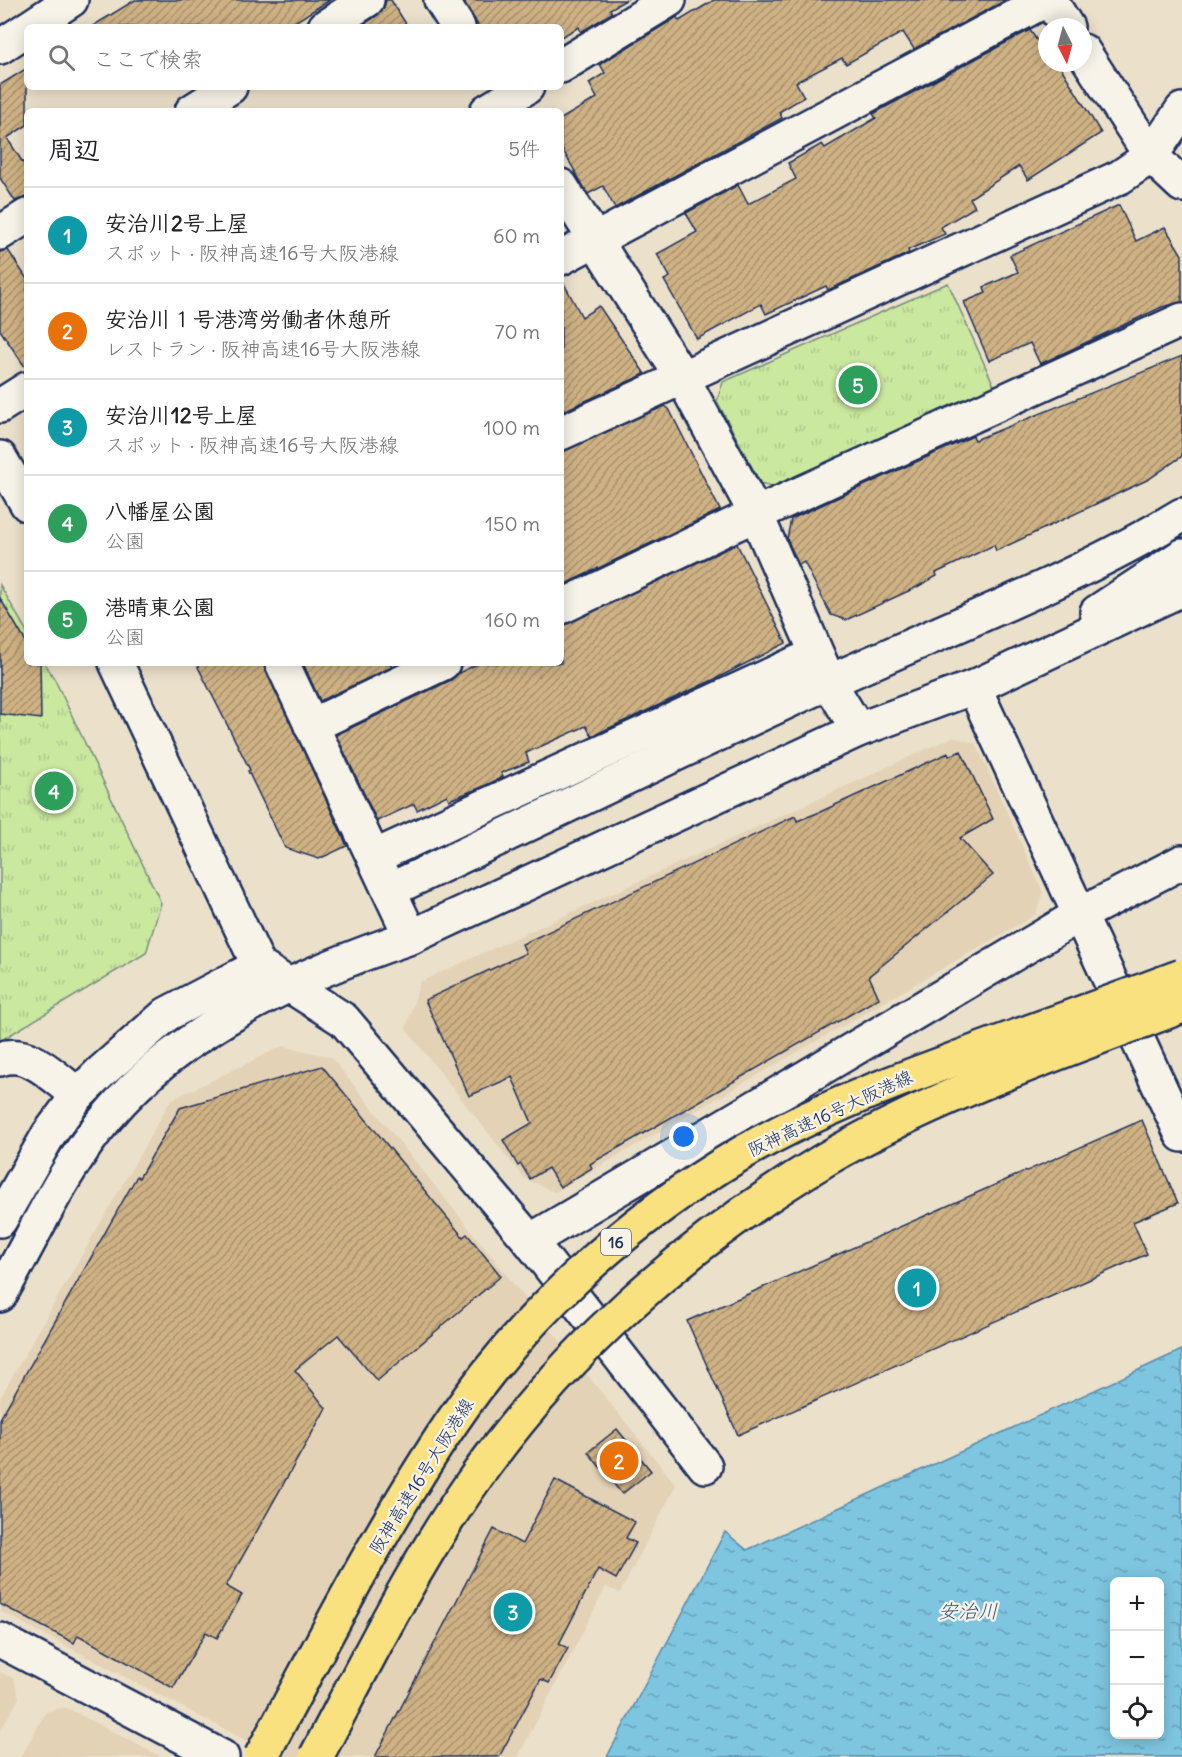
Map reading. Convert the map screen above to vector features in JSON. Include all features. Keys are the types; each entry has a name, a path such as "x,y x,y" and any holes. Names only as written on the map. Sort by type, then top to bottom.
{"highway":[{"name":"阪神高速16号大阪港線","path":"261,1757 355,1583 454,1419 501,1357 548,1306 619,1239 684,1190 744,1152 812,1117 878,1088 1182,976"},
{"name":"阪神高速16号大阪港線","path":"316,1757 409,1582 468,1488 523,1415 574,1357 666,1273 746,1211 828,1158 990,1080 1182,1006"}],"street":[{"path":"34,24 71,0"},
{"path":"330,24 367,0"},
{"path":"441,0 456,24"},
{"path":"564,64 669,0"},
{"path":"564,256 1048,0 1061,18"},
{"path":"0,47 24,31"},
{"path":"1092,65 1151,156 1182,185"},
{"path":"197,108 225,90"},
{"path":"564,432 1120,177 1151,156 1182,110"},
{"path":"564,191 682,377 756,514 829,682 858,730"},
{"path":"0,233 24,218"},
{"path":"564,606 756,514 1182,320"},
{"path":"0,406 24,392"},
{"path":"0,458 24,499"},
{"path":"390,890 829,682 1081,568 1143,538 1182,515"},
{"path":"1011,670 1182,556"},
{"path":"0,1296 85,1146 107,1116 135,1086 209,1027 291,986 374,950 411,938 858,730 974,687 1182,589"},
{"path":"374,857 799,662"},
{"path":"117,666 259,966 344,1020 530,1241 705,1466"},
{"path":"283,666 411,938"},
{"path":"311,726 437,666"},
{"path":"974,687 1182,1135"},
{"path":"530,1241 1081,914 1182,862"},
{"path":"0,1220 49,1134 78,1095 128,1045 167,1014 259,966"},
{"path":"0,1059 12,1055 28,1058 78,1095"},
{"path":"0,1640 222,1757"}],"shaded area":[{"path":"953,737 976,744 1043,892 1035,915 555,1192 524,1178 406,1029 420,982"},
{"path":"283,1046 331,1057 676,1485 620,1593 606,1587 518,1757 277,1757 0,1611 0,1398 171,1100"},
{"path":"0,1672 14,1679 19,1698 0,1731"},
{"path":"65,1707 161,1757 21,1757 46,1712"}],"green space":[{"path":"948,283 995,388 776,488 761,484 717,401 723,382"},
{"path":"0,585 24,627 24,666 47,666 55,680 161,903 146,953 0,1041"}],"water":[{"name":"安治川","path":"1182,1350 1182,1757 607,1757 725,1532 747,1550"}],"building":[{"path":"135,0 330,0 292,24 96,24"},
{"path":"386,0 391,0 406,24 364,24 384,8"},
{"path":"463,0 626,0 610,9 612,13 581,32 579,27 564,35 564,24 477,24"},
{"path":"714,0 1006,0 914,49 903,32 846,64 842,58 796,82 804,97 779,112 782,118 615,208 603,186 588,194 564,152 564,117 597,98 589,83 605,73 600,64 677,17 679,21"},
{"path":"1030,30 1038,42 1038,72 1064,72 1101,133 1028,180 1019,166 970,198 975,207 941,227 945,234 908,250 909,253 828,290 826,286 766,314 761,304 697,339 664,280 670,277 657,254 697,232 686,213 738,185 748,204 796,179 788,163 822,144 825,148 876,118 873,114"},
{"path":"24,70 27,108 24,108 24,127 7,138 24,164 24,198 15,201 0,178 0,85"},
{"path":"1119,205 1136,241 1165,227 1182,255 1182,302 1162,307 1040,364 1030,343 989,361 964,302 986,293 984,287 1018,272 1010,255"},
{"path":"8,250 24,274 24,366 0,330 0,252"},
{"path":"564,284 582,317 599,306 645,374 564,411"},
{"path":"1182,356 1182,456 1149,479 996,551 994,545 936,573 937,576 917,587 846,620 831,615 804,562 799,565 787,539 791,519 973,436 975,440"},
{"path":"665,406 669,409 720,510 564,585 564,450"},
{"path":"737,544 786,643 592,736 586,726 526,753 529,762 501,773 503,777 482,787 449,800 447,795 417,810 414,804 377,821 336,735 451,680 473,666 564,666 564,625"},
{"path":"0,598 24,639 24,666 40,666 41,719 0,714"},
{"path":"198,666 265,666 347,846 319,859 285,848 248,771 250,770"},
{"path":"304,666 392,667 320,701"},
{"path":"961,751 993,819 960,838 993,875 869,976 879,998 590,1164 592,1168 560,1187 548,1168 530,1179 521,1164 518,1166 503,1140 532,1123 512,1077 469,1096 425,1000 526,953 522,944 795,816 797,821 820,812 948,753 949,756"},
{"path":"322,1066 463,1237 467,1234 501,1276 377,1381 338,1335 295,1370 326,1408 226,1586 242,1595 217,1638 206,1632 173,1688 78,1635 74,1643 0,1604 0,1419 137,1176 139,1178 180,1108"},
{"path":"1142,1120 1178,1203 1133,1222 1147,1254 738,1435 687,1321"},
{"path":"617,1429 651,1471 622,1494 588,1452"},
{"path":"555,1480 635,1522 626,1538 636,1543 616,1579 598,1569 559,1644 568,1648 549,1683 541,1679 499,1757 375,1757 494,1529 522,1544"}],"place":[{"name":"港晴東公園","path":"858,385"},
{"name":"八幡屋公園","path":"54,791"},
{"name":"安治川2号上屋","path":"917,1288"},
{"name":"安治川１号港湾労働者休憩所","path":"619,1461"},
{"name":"安治川12号上屋","path":"513,1612"}]}
